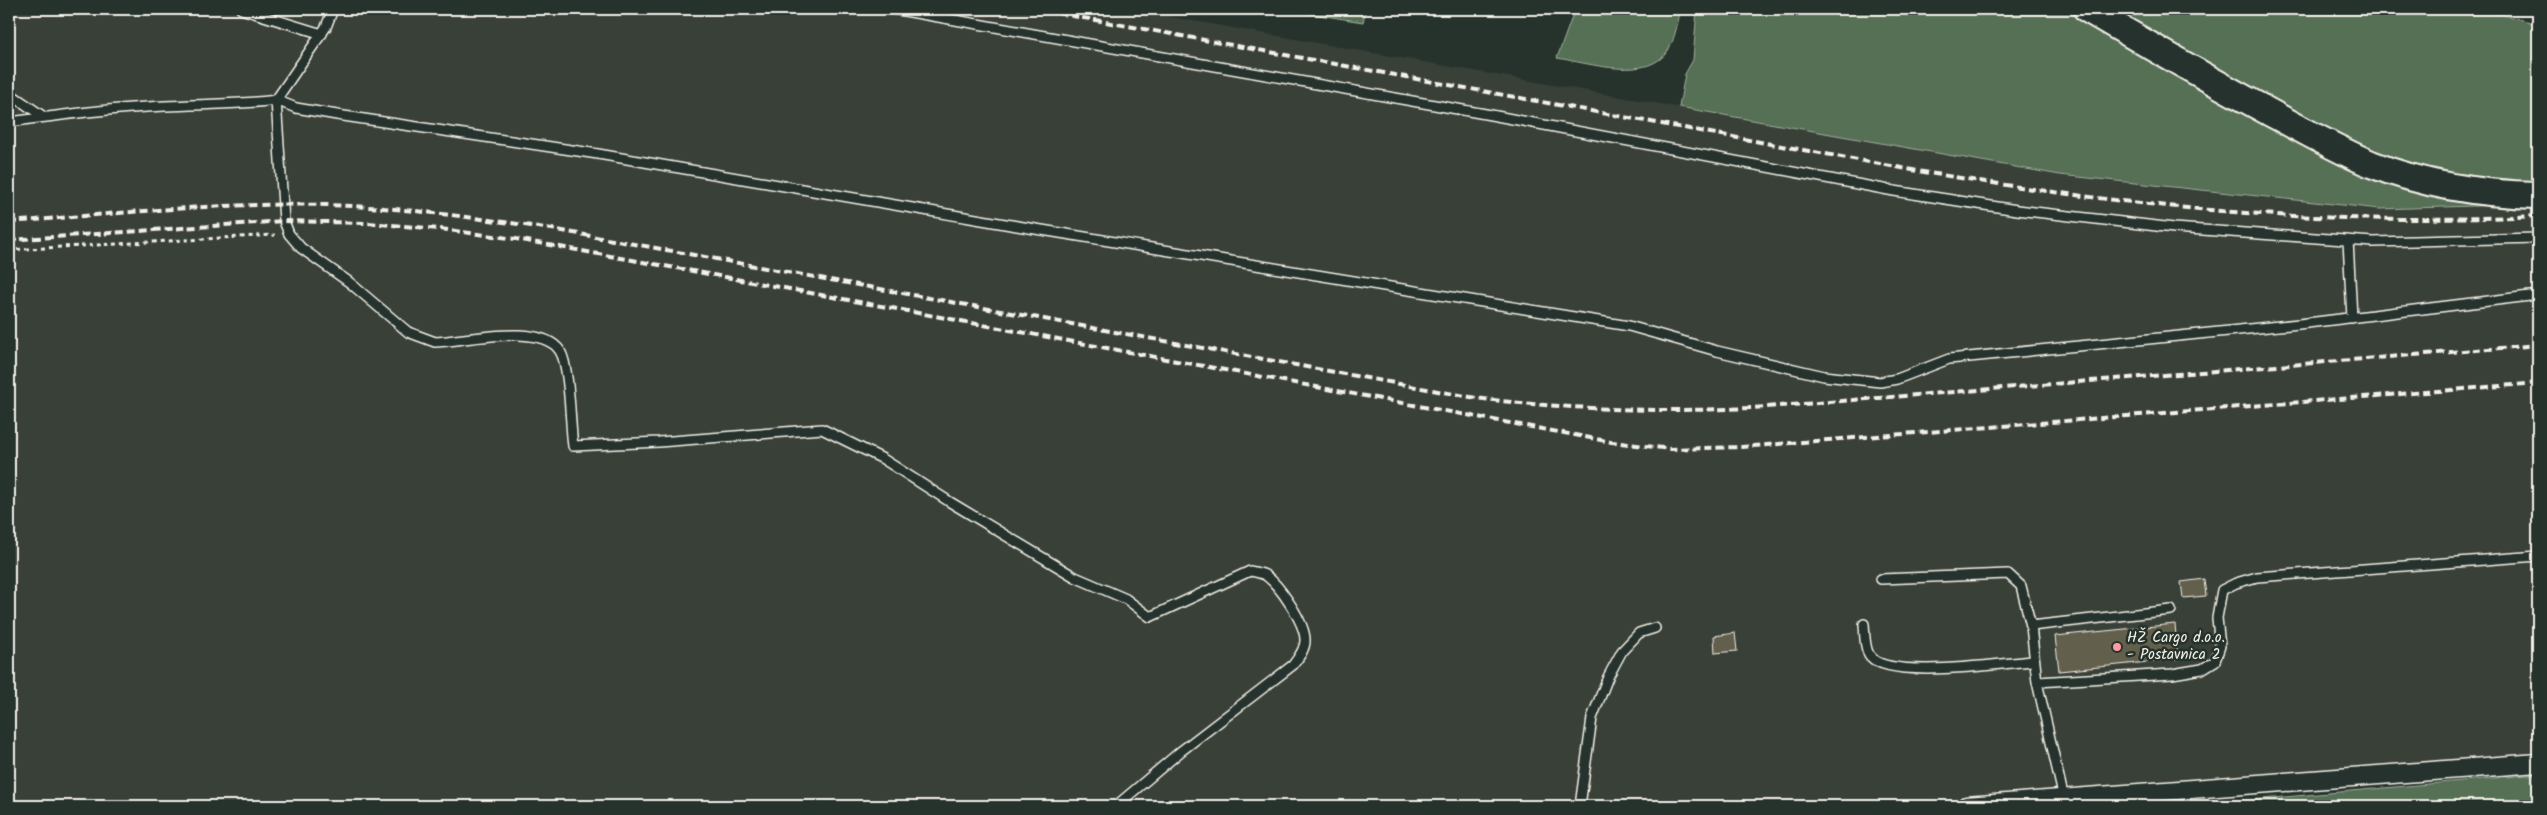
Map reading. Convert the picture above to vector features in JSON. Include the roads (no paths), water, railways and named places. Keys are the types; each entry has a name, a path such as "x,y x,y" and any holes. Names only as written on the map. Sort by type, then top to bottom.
{"main road":[{"path":"2087,9 2206,78 2327,144 2371,164 2427,181 2469,190 2501,194 2538,195"}],"street":[{"path":"1966,806 2538,763"}],"lane":[{"path":"241,9 322,34"},
{"path":"333,9 322,34 276,100 282,205 284,221 289,234 301,248 349,282 408,332 435,342 513,335 538,337 552,344 560,351 562,357 567,384 573,446 822,429 883,458 944,499 1075,577 1126,599 1150,617 1250,571 1264,574 1282,592 1303,628 1306,641 1302,653 1293,665 1181,751 1116,806"},
{"path":"893,9 1491,115 1904,193 2017,210 2174,228 2373,242 2538,238"},
{"path":"9,93 44,117"},
{"path":"9,122 101,110 166,106 240,105 276,100 296,108 337,115 598,154 1011,225 1629,326 1824,376 1880,382 1897,380 1949,359 2352,318 2538,295"},
{"path":"2348,240 2352,318"},
{"path":"2037,682 2172,674 2202,669 2215,661 2220,646 2217,618 2222,590 2236,583 2257,577 2538,556"},
{"path":"1881,579 2008,574 2021,586 2031,626 2037,682 2064,800"},
{"path":"2031,626 2171,610"},
{"path":"1864,624 1868,655 1876,662 1890,668 1951,667 2034,661"},
{"path":"1580,806 1592,718 1608,677 1622,652 1638,633 1655,628"}],"railway":[{"path":"1035,9 1929,173 2069,194 2175,207 2333,218 2456,219 2538,216"},
{"path":"9,222 167,209 247,205 354,206 439,214 552,229 1476,398 1585,408 1694,410 1767,407 2538,345"},
{"path":"9,240 284,221 367,223 440,229 516,239 1612,442 1671,449 1741,447 2538,383"}],"place":[{"name":"HŽ Cargo d.o.o. - Postavnica 2","path":"2117,647"}]}
